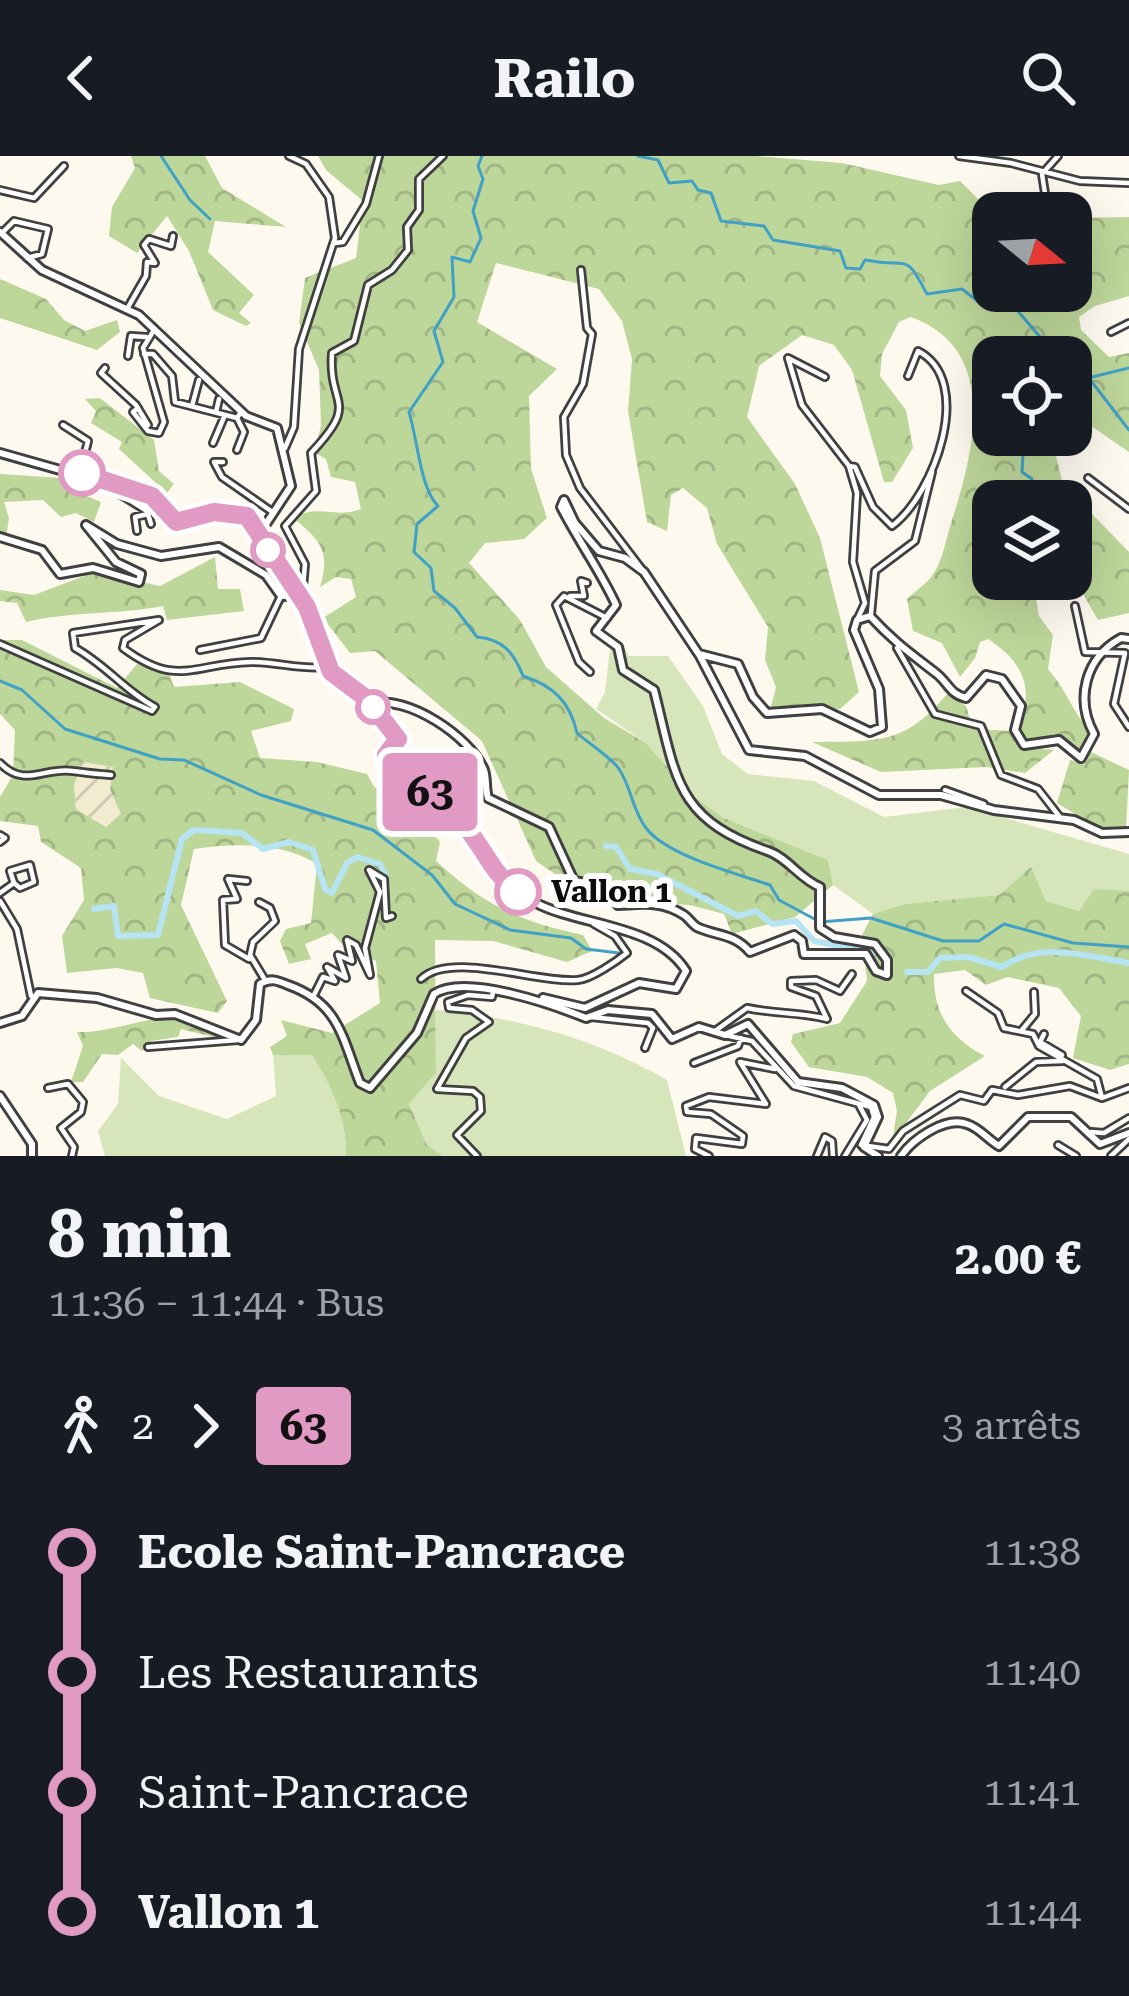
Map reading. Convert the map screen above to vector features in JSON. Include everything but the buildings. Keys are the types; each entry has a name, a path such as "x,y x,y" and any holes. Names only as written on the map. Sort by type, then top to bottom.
{"street":[{"path":"285,448 294,427 299,349 335,243 329,197 306,164 289,156"},
{"path":"335,243 343,242 366,204 379,156"},
{"path":"301,597 305,564 285,526 287,518 316,491 311,453 338,425 341,396 332,352 354,340 368,285 392,270 410,247 407,227 419,210 419,178 443,156"},
{"path":"959,156 1080,181 1129,183"},
{"path":"1043,171 1058,156"},
{"path":"0,190 34,198 64,166"},
{"path":"1043,171 1045,192"},
{"path":"27,258 42,254 48,229 14,221 1,232 27,258 127,309 239,415 244,432 237,450"},
{"path":"127,309 146,276 147,262 155,263 144,244 152,239 172,246 173,236"},
{"path":"581,270 586,328 592,334 584,384 564,417 566,455 580,488 699,654 749,750 814,759 872,793 941,795 985,807 1059,816 1102,833 1129,832"},
{"path":"1112,332 1129,323"},
{"path":"128,356 131,336 146,337 154,330"},
{"path":"138,408 134,412 148,431 159,434 164,422 146,337"},
{"path":"148,354 159,343"},
{"path":"908,376 921,350 933,360 943,384 944,446 932,472 915,541 874,571 871,613 935,713 981,726 1000,775 1038,789 1059,816"},
{"path":"148,354 167,370 172,400 274,426 285,448 291,488 260,533"},
{"path":"699,654 741,666 753,698 767,712 822,709 870,732 882,727 881,695 854,630 865,603 853,562 857,493 849,466 804,408 788,358 825,377"},
{"path":"167,370 174,359"},
{"path":"106,368 101,373 138,408 148,425"},
{"path":"192,406 199,380"},
{"path":"216,412 219,399"},
{"path":"213,442 226,415"},
{"path":"63,425 88,441 84,457 74,462 82,473"},
{"path":"0,453 152,496 176,522 238,512 260,533 301,597 328,668 371,704 398,739 386,755 388,766 423,785 464,824 498,877 535,902 623,930 676,959 685,968 683,982 673,990 639,983 585,1008 493,992 437,991 417,1033 370,1088 360,1083 341,1023 314,995 266,980 249,958 225,945 220,901 237,899 228,879 247,881"},
{"path":"223,461 214,463 222,477 271,512"},
{"path":"849,466 855,467 873,507 892,526 932,472"},
{"path":"1088,478 1129,509"},
{"path":"105,485 148,514 151,524"},
{"path":"371,704 415,712 451,731 484,770 488,798 541,819 553,831 573,879 597,884 618,904 644,900 663,906 699,928 713,928 737,939 751,952 797,936 804,954 863,954 879,974 887,975 887,960 875,944 834,937 818,922 820,887 770,851 753,850 681,790 663,742 654,690 622,670 618,647 596,631 616,608 610,582 592,565 560,501 566,501 575,524 599,551 626,557 644,572"},
{"path":"137,531 135,517 148,514"},
{"path":"0,537 42,550 60,574 93,568 139,582 141,574 116,562 86,525 117,544 160,556 219,547 266,575 281,596"},
{"path":"565,596 580,598 585,592 581,581 587,583"},
{"path":"281,596 301,597"},
{"path":"200,650 261,638 281,596"},
{"path":"565,596 607,618"},
{"path":"565,596 556,608 578,662 590,672"},
{"path":"1075,606 1084,651 1124,653 1114,704 1129,727"},
{"path":"857,620 871,613"},
{"path":"0,644 152,711 155,707 132,696 113,673 75,648 73,633 159,620 124,640 123,648 151,667 182,675 243,662 328,668"},
{"path":"1098,652 1129,639"},
{"path":"897,648 963,698 986,675 996,674 1021,706 1015,730 1024,746 1064,741 1076,759 1084,756 1094,734 1082,704 1098,652"},
{"path":"427,766 441,753 463,772"},
{"path":"433,760 447,771"},
{"path":"0,763 39,779 56,771 112,775"},
{"path":"945,790 982,801 985,807"},
{"path":"30,865 34,882 20,888 14,883 10,871 30,865"},
{"path":"314,995 323,977 335,981 327,967 346,978 338,955 352,961 347,940 356,945 370,975 365,948 380,892 369,870 384,878 384,912 390,917"},
{"path":"0,1023 22,1016 31,996 11,920 0,897 14,883"},
{"path":"249,958 253,942 275,921 270,908 259,902"},
{"path":"421,979 430,971 468,968 584,980 627,953 615,936 591,921"},
{"path":"715,1031 747,1008 769,1013 802,1010 825,1020 829,1013 816,995 791,987 791,981 816,980 842,991 852,974"},
{"path":"148,1047 238,1040 254,1024 259,987 266,980"},
{"path":"966,991 998,1013 1004,1028 1022,1030 1097,1079 1104,1087 1097,1089 1102,1098"},
{"path":"477,1156 457,1136 481,1112 480,1097 472,1091 436,1089 466,1038 489,1022 472,1010 449,1008 448,1002 468,995 492,997 493,992"},
{"path":"1022,1030 1035,1014 1034,992"},
{"path":"31,996 117,1001 156,1015 178,1015 238,1040"},
{"path":"534,999 591,1018 648,1023 653,1028 645,1048"},
{"path":"591,1018 608,1010 650,1013 674,1040 699,1028 752,1041 794,1085 875,1113 861,1143 890,1149 903,1131 960,1095 984,1101 992,1090 1018,1095 1068,1086 1102,1098 1129,1088"},
{"path":"724,1035 744,1023 753,1025 798,1082 845,1088 874,1105 878,1117 870,1146"},
{"path":"1044,1034 1040,1042 1063,1060"},
{"path":"694,1063 738,1046 742,1038"},
{"path":"1005,1088 1036,1062 1063,1060"},
{"path":"709,1156 693,1147 698,1137 734,1147 742,1144 743,1136 711,1114 687,1112 686,1106 716,1097 766,1104 740,1062 776,1069"},
{"path":"48,1088 68,1084 83,1102 81,1112 61,1128 74,1147 72,1156"},
{"path":"0,1096 32,1144 32,1156"},
{"path":"845,1156 866,1120 859,1105"},
{"path":"901,1156 915,1140 954,1123 972,1126 999,1146 1024,1118 1065,1115 1101,1135 1129,1118"},
{"path":"1082,1126 1097,1144 1129,1136"},
{"path":"1111,1156 1129,1136"},
{"path":"817,1156 818,1137 832,1140 832,1156"},
{"path":"1058,1145 1076,1156"}],"shaded area":[{"path":"81,762 113,767 110,790 121,814 106,827 76,809 74,785"}],"green space":[{"path":"131,156 205,156 222,188 286,227 215,221 208,252 254,295 239,313 251,323 246,326 213,310 189,251 167,216 137,253 109,236 112,207 135,168"},
{"path":"318,156 756,156 842,163 939,185 960,181 972,193 972,312 1086,312 1079,317 1087,336 972,336 972,397 958,352 939,332 911,317 899,322 882,354 880,376 906,410 913,448 892,482 884,482 852,370 834,345 802,335 759,366 747,417 795,484 820,538 859,692 840,709 777,709 771,707 776,687 765,660 768,627 717,544 707,508 683,488 671,495 667,531 647,522 628,411 632,359 622,321 599,289 496,263 477,322 557,369 529,396 531,469 547,518 524,539 485,543 469,563 520,620 546,667 604,718 646,743 693,796 724,818 828,860 833,885 795,917 732,934 724,914 690,905 592,899 536,861 482,741 375,651 350,653 323,618 356,597 351,579 336,577 320,587 321,547 292,517 361,509 355,482 331,477 326,459 315,453 321,425 319,370 299,323 305,278 356,258 363,201 326,170"},
{"path":"1129,217 1129,296 1092,308 1092,218"},
{"path":"0,279 46,299 64,320 85,331 117,320 120,332 97,350 0,318"},
{"path":"1092,341 1109,357 1129,353 1129,452 1092,427"},
{"path":"100,398 154,440 159,471 174,484 167,493 119,449 122,442 91,423 96,411 85,399"},
{"path":"972,433 972,456 1056,456 1062,480 972,480 972,600 1036,600 1039,616 1053,635 1048,669 1091,732 1082,755 1054,734 1029,744 1018,730 1026,702 1023,678 1010,657 988,639 980,642 960,677 942,643 913,631 907,599 931,577 940,561"},
{"path":"0,474 61,478 70,489 101,502 94,522 76,513 61,517 43,500 4,502 9,518 6,538 0,534"},
{"path":"1092,514 1129,552 1129,613 1098,620 1087,600 1092,600"},
{"path":"215,557 218,589 240,589 244,611 167,620 163,606 26,622 17,603 0,601 0,590 34,595 95,572 160,586"},
{"path":"0,640 22,640 117,688 137,664 169,674 174,687 240,682 294,709 291,721 251,731 260,758 317,762 367,774 374,787 407,805 440,842 436,861 454,876 504,910 583,935 592,951 567,962 493,941 435,940 436,1073 409,1104 427,1145 443,1156 346,1156 337,1103 312,1055 273,1055 270,1047 287,1036 281,1020 332,1033 380,1003 376,961 343,945 332,933 305,944 311,959 289,964 280,941 286,929 311,923 317,864 258,846 194,849 181,905 227,1001 218,1013 150,998 143,973 117,968 67,973 62,936 84,900 81,868 41,842 38,826 0,821 0,797 13,775 15,730 0,714","holes":["82,762 113,767 110,790 121,814 106,827 76,809 74,785"]},
{"path":"622,642 629,656 668,656 703,706 722,754 748,774 814,781 884,817 967,807 1129,854 1129,891 1080,912 1046,901 1031,868 1000,895 905,904 873,914 833,885 828,860 724,818 693,796 646,743 596,709 605,692 610,649"},
{"path":"947,694 966,706 973,729 1012,731 1021,747 1054,750 1025,773 986,767 881,772 812,742 872,740 902,732"},
{"path":"1091,752 1129,770 1126,829 1105,832 1057,803 1070,760 1082,762"},
{"path":"1031,867 1046,901 1079,911 1094,889 1129,891 1129,1064 1110,1070 1073,1058 1081,1016 1059,988 1008,977 986,985 965,970 934,974 946,1023 985,1056 930,1091 892,1142 897,1111 893,1093 867,1077 809,1067 791,1042 793,1034 840,1023 867,981 862,935 873,914 905,904 999,895"},
{"path":"436,1010 556,1032 612,1052 667,1080 686,1156 443,1156 427,1145 409,1104 436,1073"},
{"path":"175,1017 230,1041 181,1029 178,1037 151,1041 142,1051 133,1044 118,1055 102,1054 83,1082 71,1082 83,1046 77,1032"},
{"path":"293,1051 312,1055 326,1078 341,1116 346,1156 105,1156 98,1131 118,1104 121,1058 159,1096 227,1119 276,1096 273,1055"}],"waterway":[{"path":"161,156 190,200 210,219"},
{"path":"482,156 478,166 483,179 473,211 481,238 470,262 452,257 454,297 434,331 443,362 409,412 423,476 438,506 417,524 414,552 431,568 434,591 455,608 477,637 506,649 523,676 559,697 577,733 619,769 646,828 670,847 770,885 779,900 820,922 871,918 943,941 979,941 1004,924 1073,943 1129,947"},
{"path":"638,156 658,160 669,183 692,181 698,190 711,193 721,221 764,226 773,240 840,251 846,268 860,269 865,260 904,264 914,271 927,294 962,289 984,306 1016,309 1039,336"},
{"path":"1092,377 1129,368"},
{"path":"1092,382 1129,430"},
{"path":"1023,456 1022,472 1032,480"},
{"path":"0,681 22,690 65,729 160,759 184,760 261,795 373,830 432,875 455,904 510,930 571,938 586,949 619,953"},
{"path":"94,909 114,906 118,936 158,935 182,839 194,830 242,833 263,849 289,842 313,850 325,889 332,893 347,863 357,857 380,864 386,876"},
{"path":"606,846 616,847 630,869 657,874 738,916 756,911 772,924 796,921 814,941 874,953"},
{"path":"907,972 928,972 940,958 968,957 1002,967 1048,952 1129,963"}],"bus line":[{"name":"63","path":"82,473 152,496 176,522 214,512 247,516 307,607 331,672 367,699 398,739 387,752 388,766 430,791 467,829 492,870 518,892"}],"place":[{"name":"Vallon 1","path":"518,892"}]}
